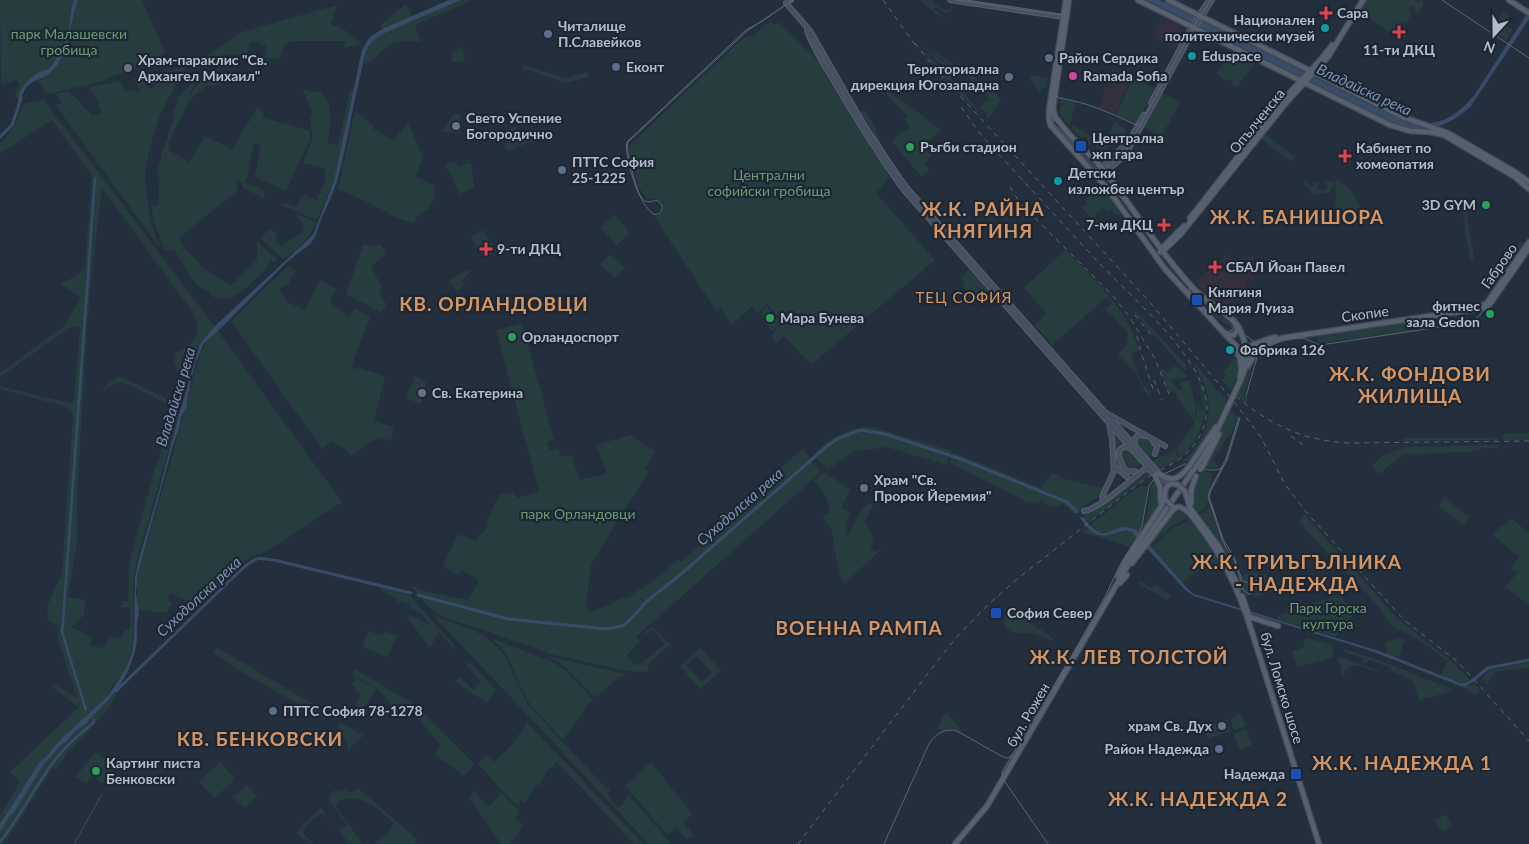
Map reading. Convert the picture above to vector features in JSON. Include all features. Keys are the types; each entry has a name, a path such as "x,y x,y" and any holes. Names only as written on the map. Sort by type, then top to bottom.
{"main road":[{"path":"787,4 791,0"},
{"path":"787,4 795,0"},
{"path":"950,0 1065,16"},
{"path":"966,0 1065,16"},
{"path":"1067,0 1054,115 1106,173 1161,251 1204,299 1237,324 1246,352"},
{"path":"1138,0 1394,127 1410,131 1434,133 1447,137 1515,177 1529,188"},
{"path":"1168,0 1400,116 1451,134 1501,163 1529,182"},
{"path":"1097,177 1106,173 1127,152 1199,17 1210,0"},
{"name":"Опълченска","path":"1155,256 1182,228 1303,81 1330,54 1361,0"},
{"path":"1509,0 1528,12"},
{"path":"1515,0 1528,12"},
{"path":"787,4 807,28 814,45 889,170 914,202 1155,473 1162,485 1167,501 1177,507 1186,504 1187,497 1185,491 1165,481 1155,473"},
{"path":"1065,16 1049,105 1049,120 1054,130 1118,202 1155,256 1231,341 1240,358 1242,374"},
{"path":"1097,177 1102,168 1130,141 1194,27"},
{"path":"855,114 906,187 1105,412 1134,449"},
{"name":"Габрово","path":"1488,303 1529,242"},
{"name":"Габрово","path":"1488,303 1529,248"},
{"name":"Скопие","path":"1246,352 1254,345 1283,335 1481,306 1488,303"},
{"name":"Скопие","path":"1246,352 1256,352 1268,343 1282,338 1481,309 1488,303"},
{"path":"1225,334 1234,335 1237,330 1237,324"},
{"path":"1243,338 1247,343 1254,345"},
{"path":"1231,341 1246,352"},
{"name":"бул. Рожен","path":"955,844 987,806 1142,544 1198,469 1248,362 1246,352"},
{"path":"1242,374 1256,352"},
{"path":"1105,412 1163,447 1142,435 1138,435 1134,440 1134,449"},
{"name":"бул. Рожен","path":"1174,484 1180,480 1224,416"},
{"path":"1102,497 1114,471 1112,439 1108,421"},
{"path":"1153,441 1157,446 1155,454"},
{"path":"1134,449 1123,447 1119,451 1119,457 1124,470 1128,472 1135,471"},
{"path":"1114,466 1127,477"},
{"path":"1084,511 1089,511 1109,498 1143,470 1147,469 1170,480 1177,478 1189,467"},
{"name":"бул. Рожен","path":"1187,497 1189,486 1196,476 1198,469"},
{"path":"1155,473 1161,493 1160,508"},
{"path":"1193,515 1191,495 1196,476"},
{"path":"1164,495 1166,487 1174,484"},
{"name":"бул. Рожен","path":"1113,592 1125,562 1146,538 1163,503 1164,495"},
{"name":"бул. Ломско шосе","path":"1187,497 1193,515 1224,555 1250,617 1250,625"},
{"name":"бул. Рожен","path":"1146,538 1177,507"},
{"name":"бул. Ломско шосе","path":"1177,507 1193,515"},
{"path":"1167,518 1179,510 1193,515"},
{"name":"бул. Ломско шосе","path":"1197,520 1224,562 1250,625 1319,844"},
{"path":"1113,592 1127,575"},
{"path":"1250,617 1278,626"}],"shaded area":[{"path":"1162,16 1188,30 1177,50 1152,37"},
{"path":"1113,67 1131,77 1115,114 1099,108"},
{"path":"1226,255 1235,265 1245,257 1253,256 1257,277 1252,282 1249,279 1245,281 1249,285 1225,307 1202,290 1196,281"}],"green space":[{"name":"парк Малашевски гробища","path":"0,0 142,0 164,50 164,54 129,72 106,78 104,81 47,94 36,79 37,74 21,91 18,98 15,97 19,85 18,80 1,85"},
{"path":"461,0 472,0 415,25 421,41 393,43 371,61 363,64 370,44 377,37"},
{"path":"920,0 933,0 935,4 945,10 953,5 950,11 946,13 936,7 933,9 949,19 935,13"},
{"path":"1364,0 1415,0 1418,2 1421,0 1424,4 1418,14 1414,11 1415,8 1410,6 1408,10 1412,13 1406,23 1402,21 1400,24 1405,28 1403,32 1408,35 1406,37 1399,37 1404,28 1399,25 1392,34 1358,10"},
{"path":"406,4 412,16 382,29 380,25"},
{"path":"337,5 331,24 348,32 362,44 344,48 345,41 295,41 284,44 280,59 264,58 267,51 265,45 252,41 249,44 246,56 228,55 198,62 242,32"},
{"path":"1503,12 1509,16 1504,25 1513,30 1506,40 1492,30"},
{"name":"Централни софийски гробища","path":"771,21 774,25 779,22 823,66 825,74 887,170 889,179 876,193 935,260 811,365 784,336 776,343 771,336 783,322 767,304 757,314 752,306 732,325 721,308 715,309 655,218 663,210 662,203 657,199 647,199 638,186 628,149 740,41 748,36 753,37 765,24"},
{"path":"463,47 465,61 452,62 451,52"},
{"path":"924,47 949,66 927,47 965,70 981,82 989,91 991,89 1001,100 988,119 980,107 989,99 970,78 957,69 950,76 954,85 962,94 964,93 981,114 934,66 925,51 945,70"},
{"path":"1232,50 1256,62 1236,88 1231,84 1233,81 1229,79 1227,81 1217,74"},
{"path":"523,65 566,78 588,72 589,74 588,77 566,83 522,68"},
{"path":"187,66 160,115 146,165 145,179 150,221 160,248 56,106 62,102 56,94 69,91 92,115 102,113 98,101 89,87 121,81 124,92 131,90 139,93 141,92 133,78 140,77 150,90 154,86 150,75"},
{"path":"1028,75 1048,78 1047,87 1041,89 1040,93"},
{"path":"242,76 243,78 227,81 223,84 206,86 194,96 188,105 192,92 202,78 203,80 215,77"},
{"path":"1133,77 1155,89 1136,125 1116,115"},
{"path":"194,81 197,81 169,143 169,150 189,162 205,136 232,149 258,107 260,107 259,110 264,111 263,118 309,130 310,139 286,191 255,177 261,145 254,143 246,183 266,191 263,198 242,187 242,183 237,180 238,190 180,237 180,242 203,268 229,285 235,282 257,260 257,241 277,260 275,262 271,260 264,271 243,290 227,299 215,298 209,294 210,292 199,286 191,278 174,251 165,250 154,221 151,205 159,205 159,177 156,178 173,121 174,108 177,105 178,98"},
{"path":"880,87 904,102 941,130 927,142 936,153 924,163 929,170 921,176 893,143 897,135 910,128 905,119 908,117"},
{"path":"303,90 311,92 321,91 326,98 330,114 328,144 338,145 350,90 353,91 335,178 318,218 315,219 283,206 285,203 297,207 304,195 317,200 326,176 324,168 303,163 313,138 310,120 312,112"},
{"path":"1162,93 1180,103 1161,137 1143,127"},
{"path":"43,99 215,327 203,340 194,361 135,568 133,643 127,666 110,688 116,696 110,706 56,769 53,767 4,844 0,844 0,816 20,782 10,772 79,707 52,687 56,685 77,698 58,639 59,626 47,620 48,604 62,574 73,416 71,411 64,406 0,389 0,386 69,403 74,401 80,327 69,328 0,377 0,373 63,327 81,298 60,284 85,269 92,175 52,120 0,154 0,142 4,141 24,104","holes":["102,188 194,314 196,334 187,346 175,354 174,363 181,380 176,403 119,376 103,388 105,390 114,384 122,382 174,407 154,471 130,561 128,601 122,601 121,608 130,607 130,630 126,630 120,639 109,636 104,648 90,646 92,637 71,627 83,616 86,600 68,597 77,541 77,495 87,326"]},
{"path":"1061,100 1076,102 1069,126 1060,114"},
{"path":"865,110 872,121 888,159 861,114 861,111"},
{"path":"355,111 374,126 373,129 393,140 408,123 423,157 416,177 434,185 435,196 428,210 418,214 414,223 396,218 374,205 338,189"},
{"path":"455,113 460,114 462,128 459,134 441,131"},
{"path":"1115,121 1127,130 1122,140 1117,138 1111,148 1107,147 1112,153 1105,156 1094,144 1090,146 1085,137 1080,137 1072,129 1072,124 1091,136 1094,134 1103,140 1105,144"},
{"path":"512,127 539,138 508,151 505,146"},
{"path":"1264,133 1295,157 1292,161 1261,139"},
{"path":"456,162 458,166 471,163 474,185 474,188 459,194 451,175 444,165"},
{"path":"1336,179 1350,190 1365,215 1336,208"},
{"path":"1308,181 1309,186 1313,186 1313,182 1320,182 1318,189 1324,191 1326,191 1328,185 1323,181 1333,181 1334,186 1331,188 1330,193 1311,195 1311,191 1304,183"},
{"path":"1101,186 1120,211 1120,214 1118,216 1112,210 1108,212 1103,208 1096,214 1093,220 1082,208 1087,203 1085,200"},
{"path":"1465,204 1474,258 1470,260 1462,208 1459,205"},
{"path":"296,214 316,222 311,233 303,243 283,259 260,238 270,229 277,234 275,241 282,247 289,240 303,232 304,226"},
{"path":"615,215 630,233 616,246 601,227"},
{"path":"483,230 497,251 484,258 470,237"},
{"path":"1520,242 1526,245 1505,274 1501,270"},
{"path":"380,244 386,254 371,266 382,288 379,291 386,304 382,313 346,294 363,245 377,246"},
{"path":"1065,250 1099,284 1126,320 1139,350 1131,353 1143,387 1146,387 1148,391 1150,390 1151,401 1142,388 1136,373 1118,355 1127,345 1128,333 1106,309 1112,303 1107,297 1052,345 1034,325 1047,314 1024,288"},
{"path":"611,254 625,268 615,278 600,264"},
{"path":"288,266 296,271 288,284 279,289 287,302 305,310 320,280 337,289 330,302 349,317 355,308 370,317 351,368 362,369 385,376 374,421 394,427 391,441 379,437 351,456 345,448 332,442 322,449 231,321"},
{"path":"467,270 470,272 462,281 465,284 458,292 449,281"},
{"path":"970,270 991,294 980,305 963,286 965,283 961,278"},
{"path":"1201,300 1231,322 1232,330 1228,331 1224,330 1217,322 1230,330 1231,327 1218,319"},
{"name":"Мара Бунева","path":"766,306 781,323 772,332 760,314"},
{"path":"1136,311 1186,365 1187,372 1134,312"},
{"path":"1409,322 1410,331 1323,343 1318,342 1320,335"},
{"name":"парк Орландовци","path":"522,323 554,440 547,442 549,450 558,448 561,457 572,455 579,480 607,474 596,445 631,435 655,451 645,469 649,471 591,564 586,603 589,612 610,605 623,597 626,599 654,580 678,560 681,562 779,477 775,472 803,449 819,469 820,473 636,637 640,641 626,656 636,665 643,662 665,644 652,629 643,637 644,633 652,626 670,645 647,665 650,671 624,670 554,655 449,619 429,607 411,585 421,590 468,600 478,583 476,578 462,570 458,575 443,566 458,534 475,541 489,525 486,522 499,495 513,492 518,498 539,491 496,330"},
{"path":"218,331 342,502 262,554 254,555 245,561 196,610 190,601 171,594 166,600 172,603 167,613 138,610 137,586 140,566 197,364 205,343"},
{"path":"1231,345 1239,362 1239,368 1231,390 1221,380 1226,376 1222,372 1231,364 1232,359 1235,359"},
{"path":"1190,358 1227,401 1215,425 1190,462 1182,461 1190,454 1202,436 1206,427 1209,407 1205,386"},
{"path":"1254,359 1244,395 1248,398 1246,404 1237,395"},
{"path":"1173,366 1180,369 1187,376 1171,380 1179,390 1182,388 1180,384 1183,381 1189,380 1190,382 1196,407 1194,421 1177,398 1176,393 1173,391 1169,393 1159,368 1167,372"},
{"path":"415,376 426,382 421,404 406,398"},
{"path":"1197,378 1205,398 1204,420 1195,440 1181,457 1175,449 1193,427 1198,405 1199,411 1204,410"},
{"path":"1230,410 1238,417 1231,434 1225,439 1221,450 1213,459 1219,467 1211,468 1205,466 1210,457"},
{"path":"864,427 872,427 952,451 946,465 887,447 852,452 829,469 813,455 836,436"},
{"path":"1110,427 1127,446 1123,446 1118,457 1121,468 1128,473 1125,475 1115,465"},
{"path":"1529,433 1529,440 1503,440 1503,434"},
{"path":"1138,436 1155,443 1155,452 1148,458 1136,444"},
{"path":"1491,436 1497,437 1498,440 1402,441 1403,438 1491,438"},
{"path":"1498,445 1498,449 1481,448 1481,450 1472,452 1403,454 1379,474 1371,466 1385,454 1409,447"},
{"path":"1124,449 1131,451 1141,463 1130,471 1126,470 1120,459 1120,454"},
{"path":"1175,451 1179,458 1158,470 1152,461"},
{"path":"953,453 1041,488 1052,473 1068,480 1105,488 1101,494 1074,514 1064,504 1051,508 1040,501 1039,504 1031,501 1030,503 949,463"},
{"path":"1204,469 1209,473 1212,481 1208,503 1205,509 1197,513 1192,502 1192,496 1197,479"},
{"path":"1147,471 1151,474 1088,523 1083,517 1143,472"},
{"path":"823,472 850,489 842,507 850,513 845,523 846,538 865,505 867,506 870,502 873,505 864,523 869,527 874,541 870,548 876,552 882,549 844,584 836,558 832,531 823,517 830,512 827,498 814,481"},
{"path":"1156,480 1160,496 1157,510 1140,535 1146,519 1151,487"},
{"path":"1142,485 1143,487 1148,486 1139,533 1133,529 1099,533 1090,526 1132,491"},
{"path":"1443,499 1446,499 1469,517 1463,525 1439,506"},
{"path":"1210,507 1222,540 1231,560 1199,515"},
{"path":"1179,512 1189,517 1172,526 1150,545 1165,521"},
{"path":"1304,514 1398,619 1449,659 1469,679 1466,682 1456,682 1441,675 1448,661 1417,639 1391,625 1375,602 1299,523"},
{"path":"1511,518 1529,533 1529,605 1506,586 1517,573 1511,568 1519,557 1493,535 1501,525 1505,525"},
{"path":"1191,520 1205,536 1222,563 1220,564 1223,569 1208,567 1202,571 1196,571 1182,583 1152,548 1172,529"},
{"path":"1087,528 1098,536 1128,530 1137,536 1130,548 1081,532"},
{"path":"1250,573 1267,574 1272,591 1255,598 1254,595 1246,596 1241,576"},
{"path":"1140,581 1151,588 1155,584 1171,596 1167,600 1139,584"},
{"path":"380,587 410,595 456,647 454,649 438,632 430,648 407,617 408,614 430,624 420,613 410,608 411,605 401,601 400,604 380,589"},
{"name":"Парк Горска култура","path":"1336,596 1336,598 1341,597 1356,613 1340,627 1336,637 1277,619 1278,615"},
{"path":"1008,614 1020,617 1054,639 1052,641 1033,634 1010,631 1004,625 1005,617"},
{"path":"434,616 470,629 484,636 499,648 506,658 528,705 607,789 609,788 610,790 607,794 609,798 618,808 622,805 628,794 671,844 649,844"},
{"path":"368,631 383,636 385,631 397,636 387,657 363,647"},
{"path":"491,638 555,663 565,670 593,700 563,740 532,707 507,656"},
{"path":"1306,638 1332,645 1334,657 1297,667 1292,651 1305,647 1303,641"},
{"path":"1400,638 1405,640 1398,658 1387,654 1385,642"},
{"path":"218,648 328,713 325,719 238,670 213,653"},
{"path":"701,648 721,671 700,689 680,666","holes":["697,656 712,673 702,682 686,665"]},
{"path":"1345,649 1451,689 1446,693 1419,700 1411,680 1392,672 1391,667 1370,660 1366,663 1362,662 1363,658 1345,652"},
{"path":"547,656 630,677 620,676 595,698 567,669"},
{"path":"1338,657 1380,671 1377,672 1357,665 1344,670 1345,676 1343,677"},
{"path":"470,662 496,690 488,702 474,695 455,681 459,677 473,689 481,682 466,665"},
{"path":"1529,662 1529,667 1495,672 1487,685 1482,677 1489,670"},
{"path":"1404,665 1461,686 1473,686 1475,684 1480,691 1474,695 1466,689"},
{"path":"354,670 420,708 401,718 400,716 398,717 396,715 402,712 398,703 391,706 379,690 352,675"},
{"path":"356,678 376,688 362,711 355,705 361,695 354,691 356,687 352,685"},
{"path":"423,712 475,765 463,776 435,755 440,744 416,716"},
{"path":"947,713 961,732 950,729 940,731 938,728 944,714"},
{"path":"1241,714 1246,726 1234,730 1230,719"},
{"path":"1227,719 1231,731 1208,739 1203,728"},
{"path":"527,722 643,844 634,844 557,762 547,771 540,785 536,785 525,803 521,801 517,806 477,765 486,755 494,762 511,746"},
{"path":"341,723 364,735 348,750 348,745 338,727"},
{"path":"1246,729 1252,745 1239,750 1234,734"},
{"name":"Картинг писта Бенковски","path":"96,752 115,767 102,783 93,775 86,783 75,777"},
{"path":"220,762 235,779 215,798 199,782"},
{"path":"651,762 692,814 683,822 693,835 687,840 676,827 667,834 625,786"},
{"path":"247,785 257,796 245,808 234,797"},
{"path":"345,788 349,793 358,788 418,840 412,844 373,844 391,830 393,823 382,812 368,803 353,799 338,801 336,807 363,844 350,844 325,815 322,814 309,822 304,831 304,835 315,844 297,834 303,824 321,808 339,831 347,825 329,800 331,793 335,790 337,792 340,789 342,791"},
{"path":"474,791 488,807 502,793 519,811 515,818 523,826 511,844 501,844 469,797"},
{"path":"1445,814 1452,826 1442,832 1435,820"}],"water":[{"path":"74,0 78,0 67,45 60,61 49,73 31,83 21,99 18,100 25,84 33,76 49,69 58,55 68,33"},
{"path":"449,0 461,0 385,33 370,44 366,51 337,181 315,237 310,244 287,262 204,343 195,364 187,406 181,417 138,573 136,592 139,615 137,642 129,668 119,687 105,703 43,765 0,832 0,824 39,763 59,741 109,695 126,668 132,653 134,639 135,577 140,555 199,347 214,327 313,235 334,181 362,50 369,38 382,29"},
{"path":"1146,0 1160,0 1387,113 1413,122 1424,123 1445,119 1465,105 1475,94 1529,11 1529,19 1471,106 1446,124 1426,129 1416,129 1396,124"},
{"path":"1083,517 1098,532 1110,532 1121,527 1136,530 1194,594 1382,652 1460,683 1466,683 1467,687 1371,651 1194,596 1186,591 1132,532 1125,531 1097,535 1080,518"}],"waterway":[{"path":"0,137 12,125 21,97"},
{"path":"63,622 95,178"},
{"name":"Суходолска река","path":"418,595 508,619 607,629 622,626 647,601 681,574 826,447 837,439 860,430 885,434 958,458 1067,502 1077,512"},
{"name":"Суходолска река","path":"116,691 243,568 256,559 263,558 278,561 411,593"},
{"path":"63,624 62,632 86,710"},
{"name":"Суходолска река","path":"1464,685 1488,668 1529,660"},
{"path":"0,842 59,755 94,720"},
{"path":"74,844 102,794"}],"tram line":[{"path":"792,0 746,30 627,142 626,146 628,160 637,190 643,202 653,214 660,213 662,205 657,200 650,202 642,198 634,177 627,149 628,142 747,31 793,0"},
{"path":"956,0 1058,15 1063,14 1066,9"},
{"path":"1067,0 1051,112 1054,124 1095,168 1101,171 1106,169 1127,149 1198,19 1211,0"},
{"path":"1442,0 1529,58"},
{"path":"1054,93 1059,98 1089,105 1140,125"},
{"path":"1256,356 1271,345 1283,340 1302,338 1321,345 1472,322 1480,315 1529,244"},
{"path":"1188,289 1223,330 1228,332 1232,330 1234,326 1231,321 1204,302 1189,288"},
{"path":"1247,336 1255,343"},
{"path":"1246,396 1258,354"},
{"path":"1239,417 1226,459 1210,490 1208,497 1222,539 1234,560 1244,591 1249,594 1254,591 1254,586 1252,583 1242,580 1234,557 1223,539 1209,497 1227,460 1240,418"},
{"path":"1162,475 1185,464 1210,470 1220,469 1224,466"},
{"path":"1048,844 1003,779 1002,772 1074,652 1105,597 1119,567 1137,538 1142,526 1149,486 1154,479"},
{"path":"884,844 929,744 938,734 949,730 957,731 1003,757 1008,758 1013,755"}],"railway":[{"path":"883,0 918,49"},
{"path":"915,43 937,71 1147,299 1234,402 1261,437 1284,483 1307,513 1405,621 1458,662 1529,741"},
{"path":"961,107 978,132 1099,263 1161,326 1190,362 1200,380 1207,406 1203,429 1190,450 1178,460 1159,471"},
{"path":"1010,187 1020,203 1112,295 1129,316 1155,359 1169,394"},
{"path":"1135,315 1153,337"},
{"path":"1137,336 1153,389"},
{"path":"1154,380 1162,400"},
{"path":"1236,396 1262,415 1289,430 1335,442 1529,441"},
{"path":"1291,436 1307,448"},
{"path":"798,844 961,632 1017,579 1151,475"}],"place":[{"name":"Сара","path":"1326,13"},
{"name":"Национален политехнически музей","path":"1325,28"},
{"name":"11-ти ДКЦ","path":"1399,32"},
{"name":"Читалище П.Славейков","path":"548,34"},
{"name":"Eduspace","path":"1192,56"},
{"name":"Район Сердика","path":"1049,58"},
{"name":"Еконт","path":"616,67"},
{"name":"Храм-параклис \"Св. Архангел Михаил\"","path":"128,68"},
{"name":"Ramada Sofia","path":"1073,76"},
{"name":"Териториална дирекция Югозападна","path":"1009,77"},
{"name":"Свето Успение Богородично","path":"456,126"},
{"name":"Централна жп гара","path":"1081,146"},
{"name":"Ръгби стадион","path":"910,147"},
{"name":"Кабинет по хомеопатия","path":"1345,156"},
{"name":"ПТТС София 25-1225","path":"562,170"},
{"name":"Детски изложбен център","path":"1058,181"},
{"name":"3D GYM","path":"1486,205"},
{"name":"7-ми ДКЦ","path":"1164,225"},
{"name":"9-ти ДКЦ","path":"486,249"},
{"name":"СБАЛ Йоан Павел","path":"1215,267"},
{"name":"Княгиня Мария Луиза","path":"1197,300"},
{"name":"фитнес зала Gedon","path":"1490,314"},
{"name":"Мара Бунева","path":"770,318"},
{"name":"Орландоспорт","path":"512,337"},
{"name":"Фабрика 126","path":"1230,350"},
{"name":"Св. Екатерина","path":"422,393"},
{"name":"Храм \"Св. Пророк Йеремия\"","path":"864,488"},
{"name":"София Север","path":"996,613"},
{"name":"ПТТС София 78-1278","path":"273,711"},
{"name":"храм Св. Дух","path":"1222,726"},
{"name":"Район Надежда","path":"1219,749"},
{"name":"Картинг писта Бенковски","path":"96,771"},
{"name":"Надежда","path":"1296,774"}],"district":[{"name":"Ж.К. БАНИШОРА","path":"1297,217"},
{"name":"Ж.К. РАЙНА КНЯГИНЯ","path":"983,220"},
{"name":"ТЕЦ СОФИЯ","path":"964,298"},
{"name":"КВ. ОРЛАНДОВЦИ","path":"494,304"},
{"name":"Ж.К. ФОНДОВИ ЖИЛИЩА","path":"1410,385"},
{"name":"Ж.К. ТРИЪГЪЛНИКА - НАДЕЖДА","path":"1297,573"},
{"name":"ВОЕННА РАМПА","path":"859,628"},
{"name":"Ж.К. ЛЕВ ТОЛСТОЙ","path":"1129,657"},
{"name":"КВ. БЕНКОВСКИ","path":"260,739"},
{"name":"Ж.К. НАДЕЖДА 1","path":"1402,763"},
{"name":"Ж.К. НАДЕЖДА 2","path":"1198,799"}],"water label":[{"name":"Владайска река","path":"1364,90"},
{"name":"Владайска река","path":"176,397"}]}
